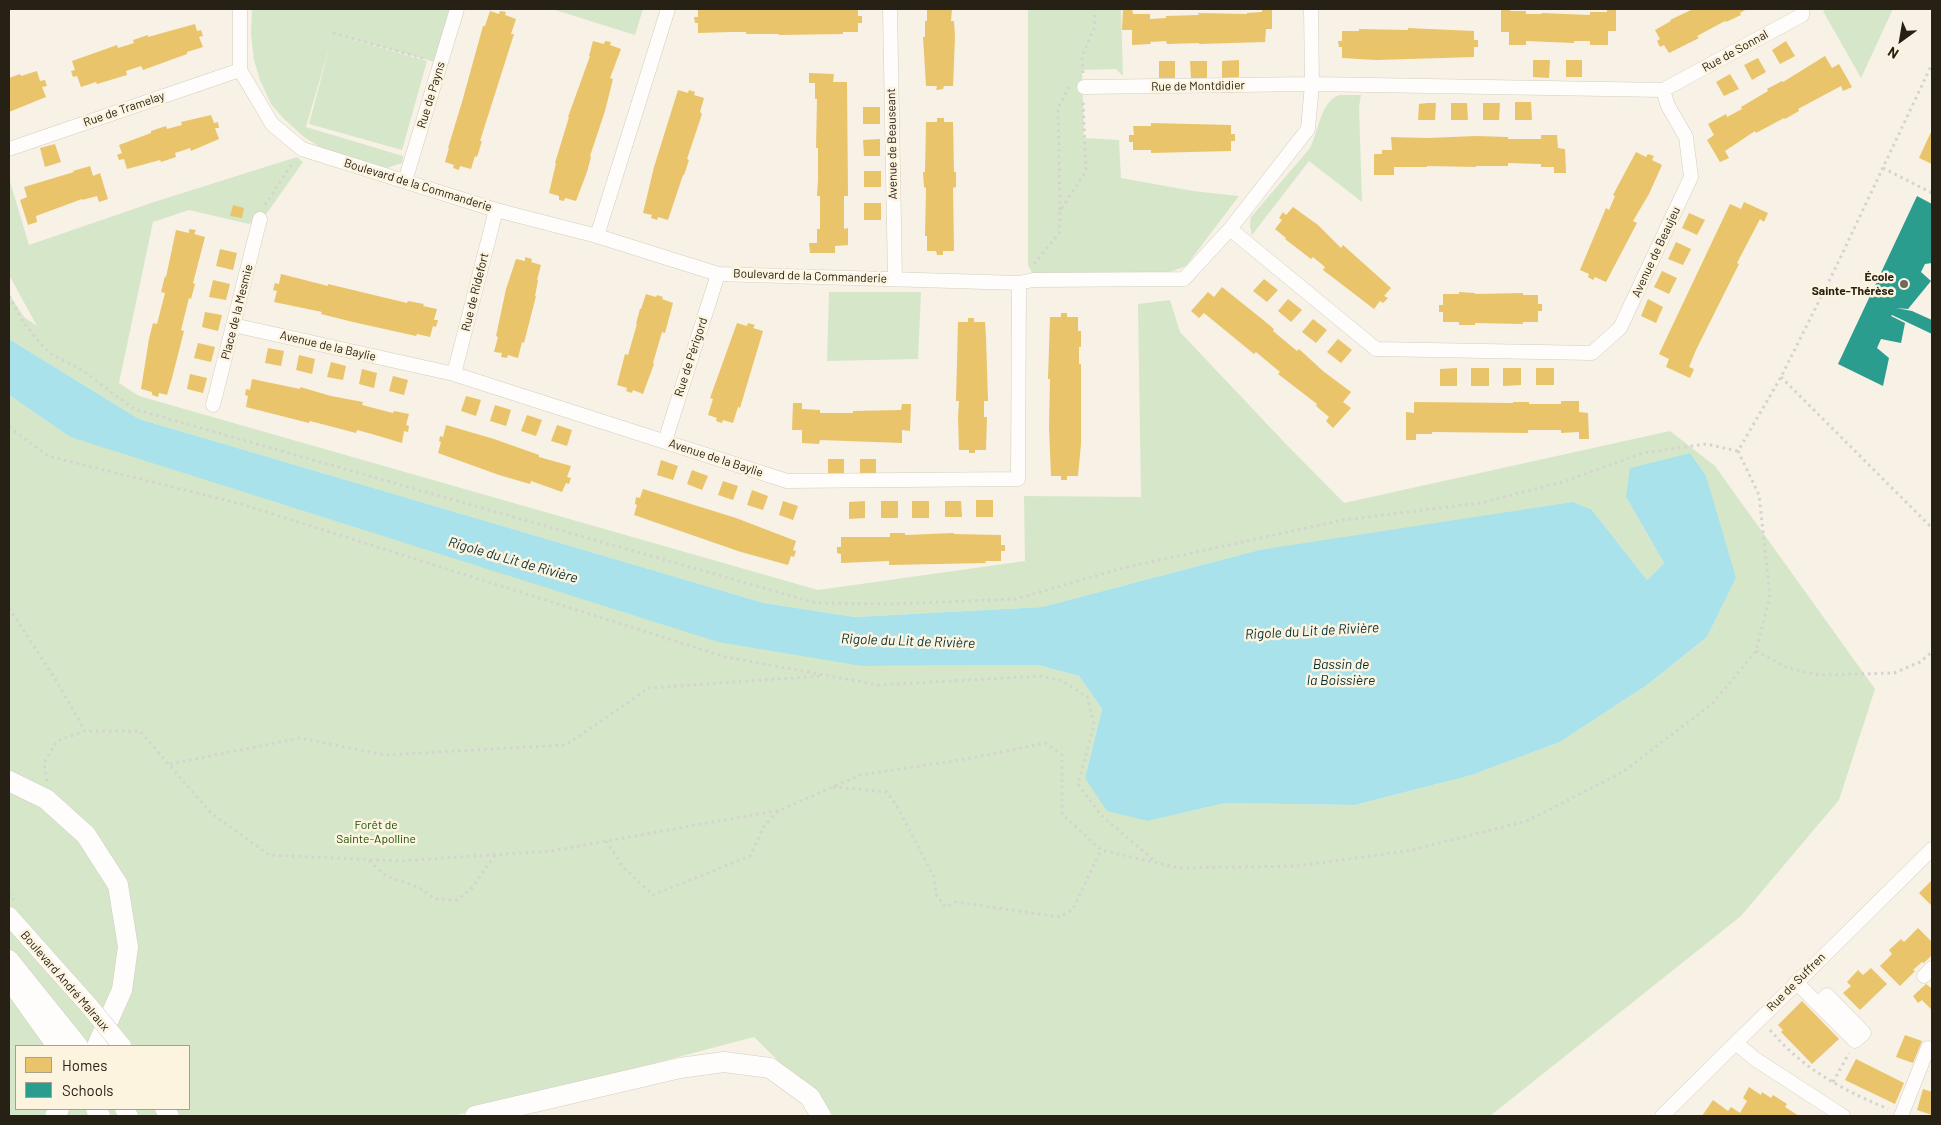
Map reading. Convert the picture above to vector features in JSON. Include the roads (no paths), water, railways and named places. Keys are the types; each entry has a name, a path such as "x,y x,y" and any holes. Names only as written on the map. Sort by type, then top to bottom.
{"main road":[{"path":"9,781 46,799 86,835 118,885 128,947 122,990 97,1045"},
{"path":"9,979 68,1042"},
{"path":"475,1116 680,1068 724,1062 770,1068 810,1096 821,1116"}],"street":[{"path":"240,9 240,70"},
{"name":"Rue de Payns","path":"406,181 457,9"},
{"path":"597,236 668,9"},
{"name":"Avenue de Beauseant","path":"890,9 895,279"},
{"name":"Boulevard de la Commanderie","path":"240,70 272,124 302,149 496,210 597,236 718,274 1019,283 1033,280 1184,279 1230,229 1308,129 1312,84 1311,9"},
{"name":"Rue de Sonnal","path":"1663,90 1802,15 1802,9"},
{"name":"Rue de Tramelay","path":"9,149 240,70"},
{"path":"1312,84 1663,90"},
{"name":"Rue de Montdidier","path":"1078,85 1312,84"},
{"name":"Avenue de Beaujeu","path":"1230,229 1376,349 1592,354 1620,328 1691,177 1686,137 1668,106 1663,90"},
{"name":"Rue de Ridefort","path":"454,374 496,210"},
{"name":"Place de la Mesmie","path":"214,405 260,219"},
{"name":"Rue de Périgord","path":"664,441 718,274"},
{"name":"Avenue de la Baylie","path":"233,325 454,374 787,480 1018,479 1019,283"},
{"name":"Rue de Suffren","path":"1662,1116 1737,1044 1759,1018 1932,849"},
{"name":"Boulevard André Malraux","path":"9,916 121,1045"},
{"path":"9,960 68,1042"},
{"path":"1796,982 1855,1041"},
{"path":"1737,1044 1755,1059 1843,1116"},
{"path":"1902,1116 1928,1048"}],"water":[{"name":"Bassin de la Boissière","path":"9,339 139,419 764,603 855,617 1042,607 1259,550 1573,502 1592,510 1647,580 1664,563 1626,497 1630,468 1690,453 1706,476 1736,578 1707,637 1647,685 1560,742 1472,775 1355,805 1225,803 1148,821 1107,811 1085,778 1102,709 1079,676 1038,665 862,666 718,642 70,437 9,395"}],"place":[{"name":"École Sainte-Thérèse","path":"1904,284"}],"water label":[{"name":"Rigole du Lit de Rivière","path":"513,560"},
{"name":"Rigole du Lit de Rivière","path":"1312,631"},
{"name":"Rigole du Lit de Rivière","path":"908,641"}],"park label":[{"name":"Forêt de Sainte-Apolline","path":"376,832"}]}
